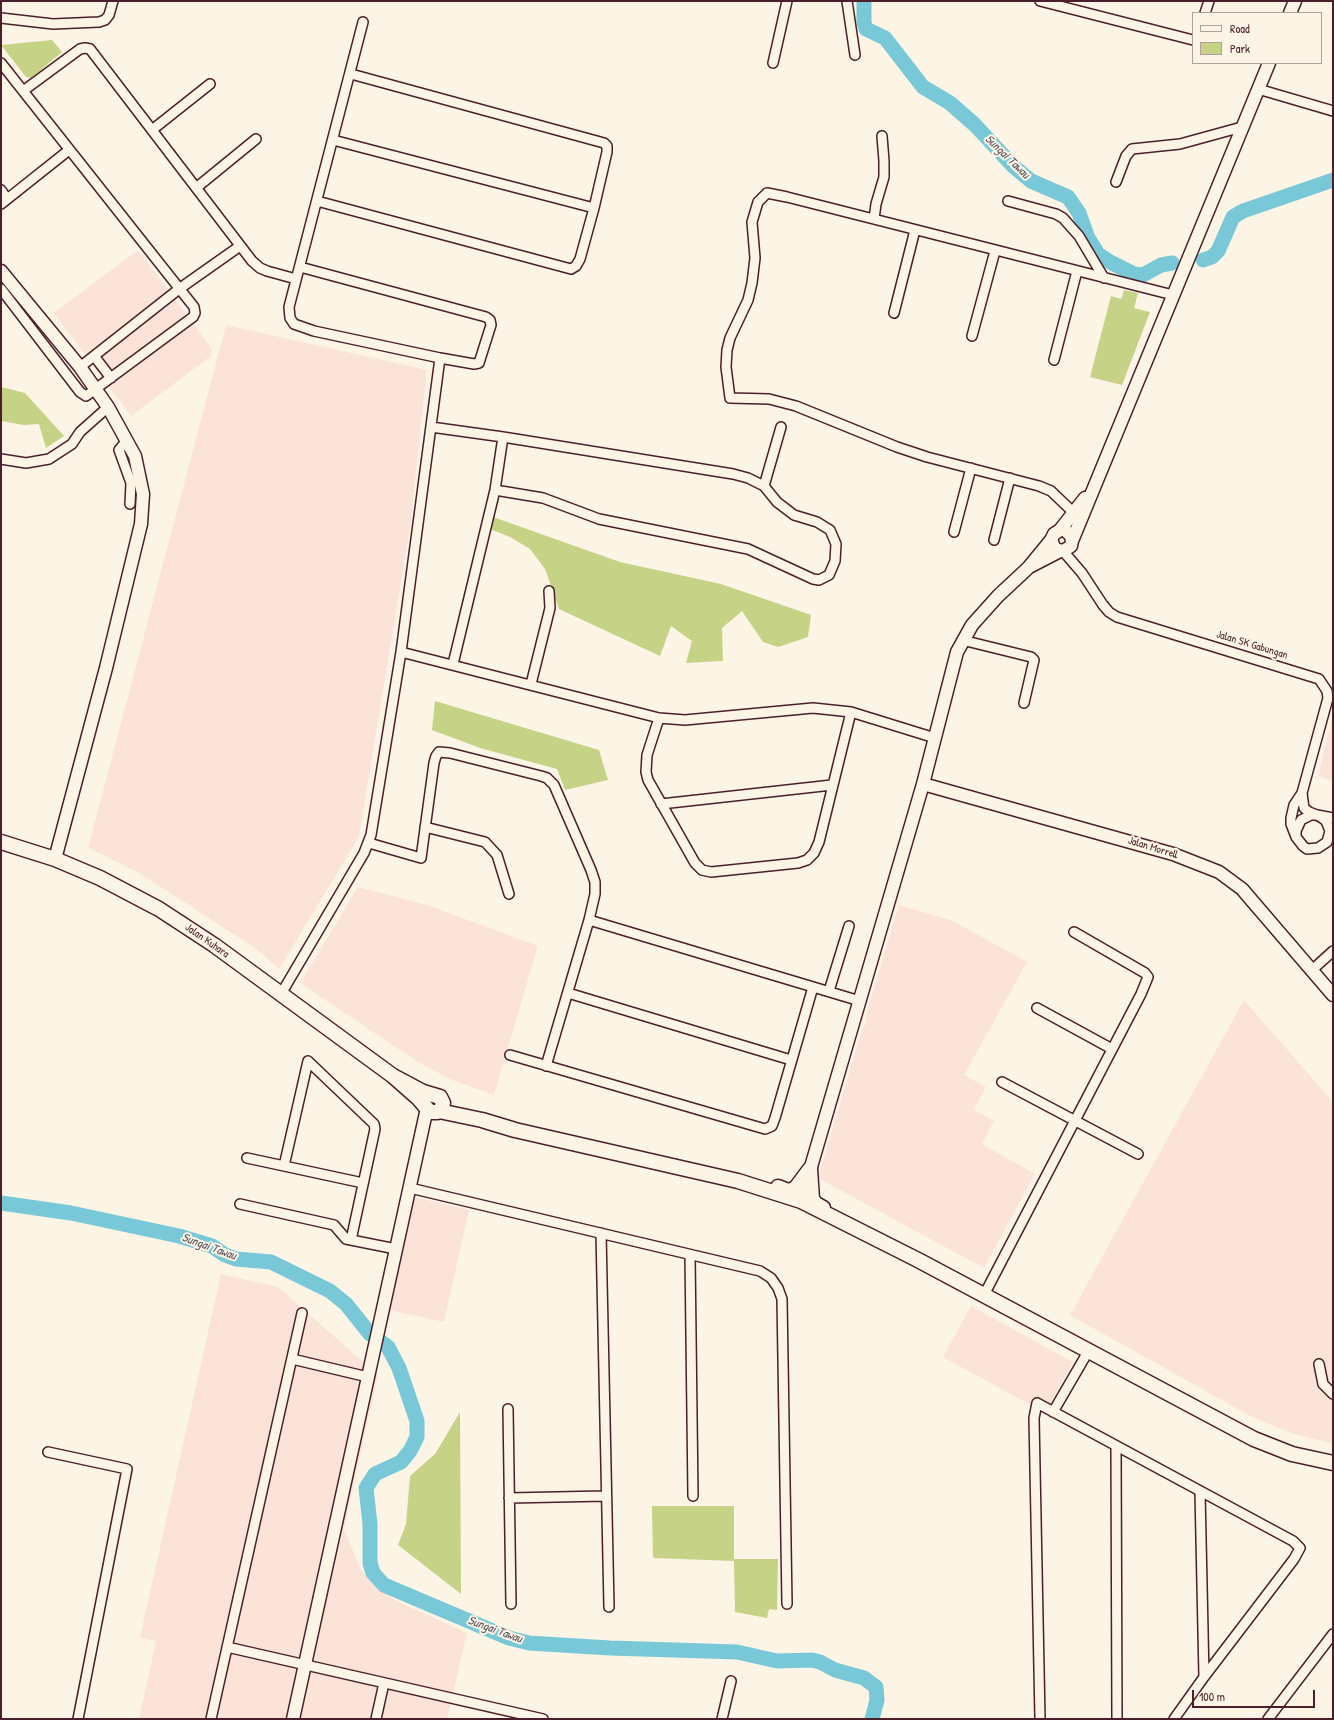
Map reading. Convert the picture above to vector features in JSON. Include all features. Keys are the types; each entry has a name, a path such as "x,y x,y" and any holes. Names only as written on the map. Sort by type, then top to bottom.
{"main road":[{"name":"Jalan Kuhara","path":"1,842 55,859 100,878 160,909 281,994 434,1106 515,1130 738,1181"},
{"path":"738,1181 746,1178 792,1191 797,1187 810,1169"},
{"path":"810,1169 812,1199 816,1204 826,1209 829,1214"},
{"path":"738,1181 801,1201 829,1214 1089,1350 1254,1439 1292,1454 1333,1463"}],"street":[{"path":"1,18 53,24 99,22 105,20 109,15 113,1"},
{"path":"773,64 787,1"},
{"path":"847,1 856,55"},
{"path":"1040,1 1192,40"},
{"path":"1205,12 1209,1"},
{"path":"1290,12 1295,1"},
{"path":"300,267 486,317 490,320 491,325 479,363 474,364 440,358 314,332 294,324 290,318 289,307 351,74 363,22"},
{"path":"23,91 80,49 90,49 240,246 260,268 296,279"},
{"path":"1,63 194,307 195,313 193,317 86,396 80,392 1,289"},
{"path":"1028,568 1066,547 1098,479 1269,64"},
{"path":"317,201 571,270 576,266 580,259 594,208 607,152 607,146 604,143 351,74"},
{"path":"152,130 210,84"},
{"path":"1258,89 1333,111"},
{"path":"1116,182 1126,156 1132,149 1180,144 1242,127"},
{"path":"874,220 876,204 884,177 882,136"},
{"path":"196,188 256,139"},
{"path":"333,140 594,208"},
{"path":"1,190 4,201 69,150"},
{"path":"1074,513 1051,491 1039,486 897,447 796,406 769,399 730,398 727,350 730,338 748,300 752,283 755,258 752,222 758,202 762,195 772,194 1173,295"},
{"path":"1008,201 1056,214 1063,218 1079,236 1104,278"},
{"path":"894,313 915,230"},
{"path":"80,367 180,289 240,246"},
{"path":"972,336 995,251"},
{"path":"1,271 80,367 96,389 108,407 135,456 141,480 143,509 141,524 106,668 55,859"},
{"path":"1054,360 1077,271"},
{"path":"94,356 111,378"},
{"path":"281,994 369,843 401,652 440,358"},
{"path":"1,459 26,463 49,459 72,444 80,432 108,407"},
{"path":"431,427 733,474 748,478 764,486 785,509 794,515 826,526 830,530 836,544 836,552 829,575 819,580 813,579 748,549 599,520 543,498 495,490"},
{"path":"764,486 781,427"},
{"path":"453,664 495,490 503,437"},
{"path":"127,440 119,450 131,483 130,504"},
{"path":"954,532 970,468"},
{"path":"994,540 1010,478"},
{"path":"801,1201 923,784 949,678 962,640 982,613 1028,568 1052,540 1054,534 1060,530 1074,513 1098,479"},
{"path":"1060,530 1069,532 1066,547"},
{"path":"1052,540 1053,546 1066,547"},
{"name":"Jalan SK Gabungan","path":"1066,547 1108,612 1319,679 1327,691 1326,707 1302,794 1294,805 1291,824 1296,837"},
{"path":"531,684 550,608 549,591"},
{"path":"962,640 1031,657 1034,660 1024,703"},
{"path":"401,652 453,664 659,718 685,720 813,708 851,712 935,738"},
{"path":"659,718 649,747 646,772 648,780 694,863 702,870 711,872 798,863 807,860 814,853 819,842 851,712"},
{"path":"369,843 421,858 434,763 439,752 444,751 547,778 554,785 595,882 595,894 589,920 546,1066"},
{"name":"Jalan Morrell","path":"923,784 1173,854 1219,872 1242,889 1333,995"},
{"path":"662,804 832,785"},
{"path":"1302,794 1304,808 1326,821 1330,831 1329,837 1323,846"},
{"path":"1333,818 1317,816 1306,817 1301,820 1296,829 1296,837 1307,849 1323,846 1333,841"},
{"path":"425,827 485,842 497,855 509,894"},
{"path":"589,920 860,1001"},
{"path":"829,991 849,926"},
{"path":"984,1295 1141,994 1148,977 1145,973 1074,932"},
{"path":"1312,970 1333,951"},
{"path":"510,1055 765,1129 772,1126 775,1118 813,987"},
{"path":"568,993 792,1060"},
{"path":"1037,1008 1112,1048"},
{"path":"284,1166 308,1061 374,1124 375,1129 351,1240"},
{"path":"1002,1082 1138,1154"},
{"path":"293,1719 421,1138 434,1106"},
{"path":"247,1158 363,1183"},
{"path":"410,1188 760,1271 771,1278 778,1288 782,1299 787,1604"},
{"path":"240,1204 334,1225 346,1238 396,1250"},
{"path":"601,1233 605,1496 609,1607"},
{"path":"690,1255 693,1496"},
{"path":"211,1719 302,1313"},
{"path":"1053,1412 1089,1350"},
{"path":"292,1359 368,1377"},
{"path":"1319,1364 1323,1384 1333,1394"},
{"path":"1040,1719 1034,1418 1037,1403 1116,1447 1293,1541 1300,1548 1294,1559 1174,1719"},
{"path":"508,1409 511,1604"},
{"path":"1116,1447 1116,1719"},
{"path":"48,1452 127,1469 78,1719"},
{"path":"1200,1492 1204,1677"},
{"path":"509,1498 605,1496"},
{"path":"1268,1719 1333,1634"},
{"path":"227,1647 384,1683 506,1715 543,1719"},
{"path":"722,1719 731,1681"},
{"path":"376,1719 384,1683"}],"shaded area":[{"path":"138,250 212,349 211,356 131,416 54,313"},
{"path":"226,325 427,370 410,527 359,837 279,969 255,948 139,873 88,848"},
{"path":"1333,715 1333,781 1318,776"},
{"path":"358,887 427,905 538,946 494,1095 452,1080 418,1062 300,983"},
{"path":"899,905 953,921 1027,962 964,1075 986,1087 974,1110 994,1121 982,1144 1035,1174 984,1268 818,1178 861,1033 867,1021 865,1018"},
{"path":"1244,1000 1333,1102 1333,1444 1291,1433 1252,1417 1070,1315"},
{"path":"415,1197 469,1210 444,1322 389,1310"},
{"path":"221,1274 278,1287 378,1375 344,1529 360,1568 374,1586 394,1600 467,1633 447,1719 139,1719 156,1641 140,1637"},
{"path":"971,1306 1073,1362 1045,1413 943,1357"}],"green space":[{"path":"52,40 62,52 31,78 26,77 1,45"},
{"path":"1124,290 1138,293 1134,308 1150,312 1122,385 1090,377 1111,296 1121,299"},
{"path":"1,387 25,393 64,436 46,448 39,424 24,425 1,421"},
{"path":"493,517 620,562 721,584 811,615 808,637 778,647 763,642 742,611 722,628 723,661 686,663 692,641 671,626 660,656 559,609 545,569 530,549 510,537 490,529"},
{"path":"435,701 599,750 608,780 565,790 557,769 480,748 432,730"},
{"path":"460,1412 461,1594 398,1545 406,1524 410,1476 435,1454"},
{"path":"652,1506 734,1506 734,1559 778,1559 777,1610 769,1609 767,1618 735,1612 734,1561 653,1558"}],"waterway":[{"name":"Sungai Tawau","path":"864,1 864,22 866,29 885,38 923,87 950,103 975,125 1013,166 1031,181 1068,197 1079,213 1088,238 1098,254 1134,274 1143,275 1161,265 1172,263"},
{"path":"1203,260 1212,257 1218,251 1233,217 1243,211 1333,180"},
{"name":"Sungai Tawau","path":"1,1203 71,1213 179,1236 212,1246 225,1255 236,1259 271,1262 330,1291 346,1304 370,1334"},
{"name":"Sungai Tawau","path":"383,1343 388,1347 399,1368 417,1421 417,1437 410,1451 401,1462 375,1474 366,1488 370,1524 370,1563 373,1573 384,1585 509,1638 529,1643 610,1648 737,1652 777,1661 812,1660 820,1662 835,1670 864,1678 876,1687 877,1700 872,1719"}]}
